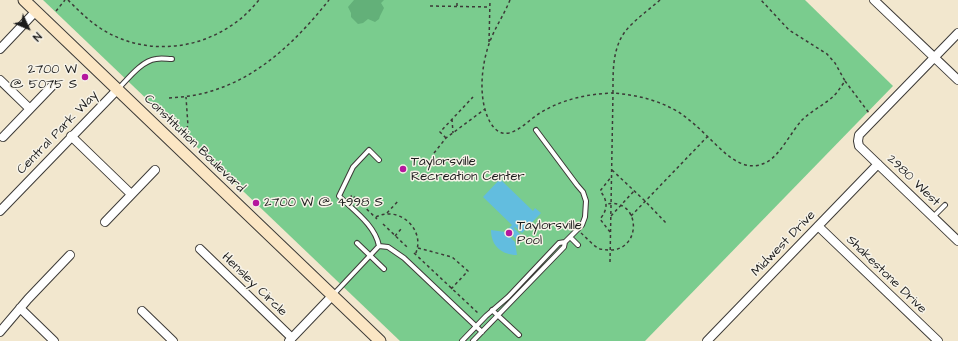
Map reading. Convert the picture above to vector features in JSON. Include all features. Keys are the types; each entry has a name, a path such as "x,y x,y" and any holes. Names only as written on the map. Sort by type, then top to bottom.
{"main road":[{"name":"Constitution Boulevard","path":"24,0 380,341"}],"street":[{"path":"874,0 958,80"},
{"path":"0,49 36,11"},
{"path":"874,120 958,33"},
{"path":"0,80 30,109"},
{"path":"3,137 52,86"},
{"name":"Central Park Way","path":"0,211 117,90"},
{"name":"2980 West","path":"874,120 859,135 859,146 958,241"},
{"path":"71,136 131,194"},
{"name":"Midwest Drive","path":"707,341 878,164"},
{"path":"105,222 155,170"},
{"name":"Shakestone Drive","path":"818,226 938,341"},
{"name":"Hensley Circle","path":"200,250 290,339"},
{"path":"0,332 20,308 70,255"},
{"path":"290,339 332,296"},
{"path":"20,308 54,341"},
{"path":"142,311 173,341"}],"lane":[{"path":"117,90 141,66 148,62 155,59 172,59"},
{"path":"462,341 492,310 508,297 559,243 565,242 578,230 584,221 586,206 585,196 536,130"},
{"path":"332,296 379,246 378,238 373,229 339,196 353,167 369,150 379,160"},
{"path":"933,217 945,205"},
{"path":"570,237 578,245"},
{"path":"473,341 564,248 565,242"},
{"path":"357,243 384,269"},
{"path":"379,246 388,247 404,258 482,332"},
{"path":"492,310 519,335"}],"path":[{"path":"56,10 66,0 108,33 132,42 160,46 185,45 215,35 236,23 259,0"},
{"path":"169,98 186,97 209,92 244,78 265,65 284,48 329,0"},
{"path":"457,0 457,6"},
{"path":"490,0 489,44 482,78 482,89 485,108 490,121 495,129 500,133 507,133 517,130 539,114 559,103 587,95 613,93 641,97 661,103 688,119 729,157 738,163 748,166 757,166 767,162 777,154 804,119 830,99 845,81"},
{"path":"489,44 510,0"},
{"path":"610,262 614,59 622,36 630,25 660,0"},
{"path":"761,0 789,30 827,54 835,63 845,81 874,120"},
{"path":"430,6 490,7"},
{"path":"182,133 188,126 186,97"},
{"path":"446,138 440,132 473,97"},
{"path":"434,153 446,138 485,108"},
{"path":"452,119 453,133"},
{"path":"631,216 708,136"},
{"path":"612,170 667,224"},
{"path":"611,233 600,219 607,204 604,195 600,191 612,176"},
{"path":"611,216 634,191"},
{"path":"348,199 352,195 376,218 387,213 399,200"},
{"path":"582,233 597,247 603,250 619,248 628,241 632,236 634,226 631,216 627,209 621,205 611,203 607,204"},
{"path":"387,213 397,215 416,232 418,237 418,248 414,254 479,314"},
{"path":"383,224 407,247"},
{"path":"395,236 401,229"},
{"path":"418,248 452,257 468,271 451,289"}],"green space":[{"path":"43,0 805,0 893,86 645,341 400,341"},
{"path":"354,0 384,0 381,3 384,8 379,19 375,22 368,19 363,23 358,24 351,17 348,7"}],"water":[{"path":"500,179 533,211 535,208 541,213 522,233 515,227 514,228 521,235 516,239 511,232 508,235 515,242 517,255 512,255 502,251 495,245 491,230 505,232 512,225 483,197"}],"place":[{"name":"2700 W @ 5075 S","path":"85,77"},
{"name":"Taylorsville Recreation Center","path":"403,169"},
{"name":"2700 W @ 4998 S","path":"256,203"},
{"name":"Taylorsville Pool","path":"509,233"}]}
